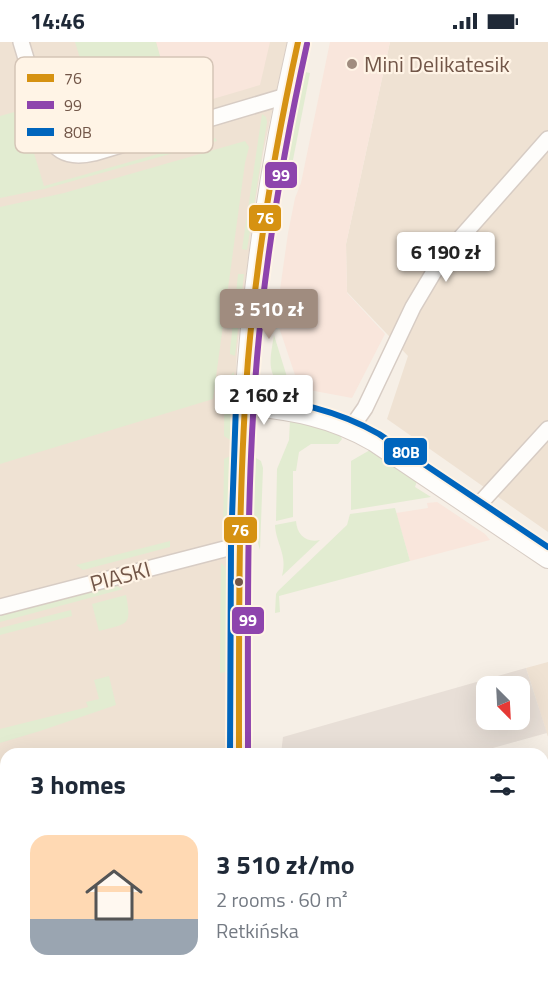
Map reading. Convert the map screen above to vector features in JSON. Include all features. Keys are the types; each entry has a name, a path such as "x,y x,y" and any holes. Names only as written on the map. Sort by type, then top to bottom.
{"street":[{"path":"21,42 26,57"},
{"path":"239,748 240,545 244,405 267,200 298,42"},
{"path":"213,118 286,96"},
{"path":"351,428 365,408 413,307 441,260 548,140"},
{"path":"68,153 79,156 94,153"},
{"path":"244,405 305,412 351,428 374,441 548,558"},
{"path":"474,510 548,429"},
{"name":"PIASKI","path":"0,607 240,545"}],"shaded area":[{"path":"0,42 287,42 263,153 237,350 230,524 227,748 0,748"},
{"path":"156,42 270,42 260,85 213,99 213,57 160,57"},
{"path":"330,42 390,42 346,244 347,293 385,334 352,398 293,387 295,375 276,318 288,233 295,198 301,183"},
{"path":"390,42 548,42 548,532 387,419 408,356 347,292 346,244"},
{"path":"437,502 485,534 490,540 410,561 396,513 428,508 427,503"},
{"path":"548,662 548,737 530,676 526,668"},
{"path":"526,668 529,676 498,676"},
{"path":"530,680 547,733 493,748 282,748 283,737 476,682 476,730 530,730"}],"green space":[{"path":"75,42 156,42 160,57 80,57"},
{"path":"305,72 310,73 291,170 287,165"},
{"path":"15,112 15,153 34,153 44,186 162,153 174,153 44,189 0,198 0,116"},
{"path":"262,114 266,117 267,122 247,250 242,249"},
{"path":"245,141 249,147 213,399 0,464 0,207 64,193 203,153 213,153 213,150"},
{"path":"238,274 244,274 235,356 230,354 230,351"},
{"path":"274,335 287,377 287,387 275,378 272,372"},
{"path":"234,372 230,440 224,436 225,401 230,376"},
{"path":"290,420 339,434 342,439 338,444 311,444 299,452 296,471 293,471 293,517 276,521 277,469 289,440"},
{"path":"370,450 417,481 415,487 431,497 351,510 351,461"},
{"path":"230,456 227,528 223,537 224,459"},
{"path":"256,458 261,461 263,468 260,550 254,516"},
{"path":"395,508 410,561 279,596 280,612 275,613 278,591 347,525 350,514"},
{"path":"296,521 303,537 315,541 320,540 282,576 284,562 275,525"},
{"path":"170,541 170,547 83,570 76,565"},
{"path":"221,563 227,573 226,672 220,673"},
{"path":"114,585 123,589 0,622 0,616"},
{"path":"126,595 128,618 126,622 99,631 92,604"},
{"path":"71,610 72,616 0,635 0,628"},
{"path":"109,676 116,705 0,743 0,729 88,707 86,702 99,699 94,680"}],"transit line":[{"name":"76","path":"239,748 241,508 248,360 256,280 268,200 298,42"},
{"name":"99","path":"248,748 249,506 257,358 265,279 277,200 307,44"},
{"name":"80B","path":"246,396 314,408 363,426 379,434 548,547"},
{"name":"80B","path":"230,748 231,545 236,405"}],"place":[{"name":"Mini Delikatesik","path":"352,64"}]}
